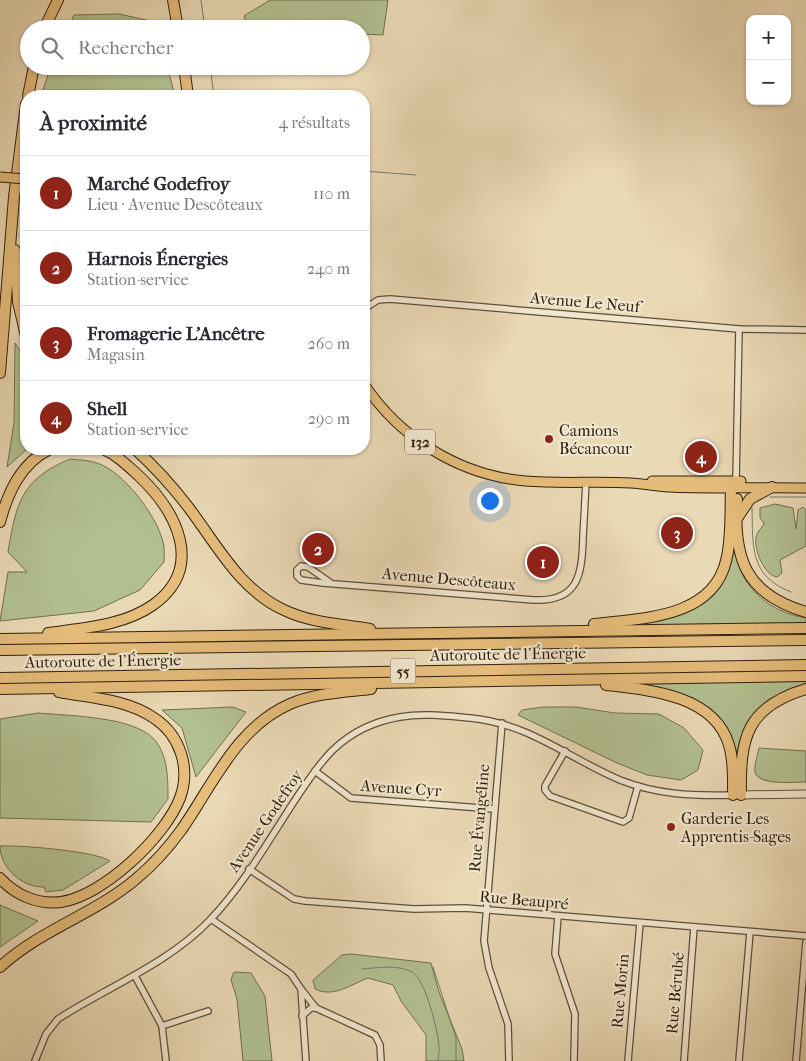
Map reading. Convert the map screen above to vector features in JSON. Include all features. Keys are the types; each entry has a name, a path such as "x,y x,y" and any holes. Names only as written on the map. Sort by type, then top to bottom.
{"highway":[{"path":"48,20 58,0"},
{"path":"173,0 176,20"},
{"path":"29,90 32,75"},
{"path":"185,75 187,90"},
{"path":"0,373 13,210 20,155"},
{"path":"13,210 20,310"},
{"path":"0,522 9,494 20,474 41,455"},
{"path":"2,639 90,628 127,618 155,604 173,583 179,569 181,550 180,536 174,520 143,480 114,455"},
{"path":"141,455 170,484 238,575 261,597 282,610 310,619 398,633"},
{"path":"735,485 740,554 752,580 780,601 806,612"},
{"path":"544,631 661,616 680,610 702,597 717,582 725,565 735,485"},
{"path":"738,517 750,500 772,487"},
{"path":"2,639 806,628"},
{"name":"Autoroute de l'Énergie","path":"0,650 806,640"},
{"name":"Autoroute de l'Énergie","path":"0,678 806,665"},
{"path":"0,689 806,676"},
{"path":"573,680 663,694 687,702 706,712 719,725 728,742 737,795"},
{"path":"0,967 24,948 113,897 149,868 177,836 240,743 271,714 295,702 322,695 441,682"},
{"path":"0,878 20,895 40,902 64,901 85,894 116,874 149,842 175,809 183,785 184,768 181,751 170,733 154,718 116,702 39,688"},
{"path":"737,795 742,752 751,726 762,712 773,703 806,689"}],"main road":[{"path":"0,177 20,179"},
{"name":"132","path":"370,392 382,408 408,433 427,447 458,463 484,473 513,480 632,483 668,480 806,488"},
{"name":"132","path":"735,485 806,483"}],"street":[{"name":"Avenue Le Neuf","path":"370,305 378,300 390,299 739,329 806,330"},
{"path":"735,485 739,329"},
{"name":"Avenue Descôteaux","path":"331,583 306,566 300,566 297,570 297,577 302,580 331,583 534,600 560,597 574,585 581,571 586,482"},
{"name":"Avenue Godefroy","path":"36,1061 52,1024 66,1014 136,976 175,950 211,919 249,869 315,771 328,755 345,740 387,720 426,715 474,718 502,723 526,731 604,772 638,786 678,795 806,794"},
{"name":"Rue Évangéline","path":"502,723 484,948 508,1024 509,1061"},
{"path":"564,751 545,786 545,790 550,796 623,822 629,818 638,786"},
{"name":"Avenue Cyr","path":"315,771 350,798 494,809"},
{"name":"Rue Beaupré","path":"249,869 294,899 299,900 414,909 486,910 806,936"},
{"path":"558,916 555,954 575,1014 574,1061"},
{"path":"211,919 291,974 300,989 316,1008 375,1035 380,1045 381,1061"},
{"name":"Rue Morin","path":"628,1061 640,923"},
{"name":"Rue Bérubé","path":"684,1061 694,927"},
{"path":"739,1061 750,932"},
{"path":"796,1061 806,942"},
{"path":"136,976 162,1026 166,1061"},
{"path":"300,989 306,1061"},
{"path":"302,1016 311,1008 316,1008"},
{"path":"162,1026 208,1011"}],"green space":[{"path":"270,0 388,0 383,35 370,34 370,20 246,20 244,16"},
{"path":"119,14 146,20 72,20 74,15"},
{"path":"48,75 169,75 173,90 43,90"},
{"path":"15,343 20,351 20,455 7,467 14,423"},
{"path":"70,459 97,463 117,475 128,485 138,496 160,531 164,547 164,562 140,590 94,611 0,621 8,572 27,572 8,552 18,507 31,485 41,475"},
{"path":"775,504 793,508 796,529 798,510 803,507 806,510 806,546 780,560 782,573 777,577 768,572 764,567 758,555 756,542 757,535 764,523 760,518 760,508"},
{"path":"733,548 743,575 759,596 780,610 806,618 806,623 647,625 647,622 696,605"},
{"path":"806,680 806,685 768,700 748,723 736,752 729,733 718,719 643,684"},
{"path":"233,707 246,712 196,777 182,728 162,710"},
{"path":"543,707 576,707 615,713 659,714 684,728 703,750 698,770 681,780 647,775 617,763 518,715 522,710"},
{"path":"38,713 83,716 116,721 144,731 154,739 159,745 165,760 168,799 151,822 0,818 0,719"},
{"path":"759,748 806,751 806,782 776,782 757,776 755,769"},
{"path":"0,846 40,848 89,854 110,861 63,890 46,892 44,887 28,884 8,869 1,854"},
{"path":"0,905 38,921 0,947"},
{"path":"351,954 431,963 439,992 462,1049 464,1061 426,1061 426,1035 401,1001 393,985 368,978 335,991 328,992 315,989 313,980 342,955"},
{"path":"234,972 251,973 265,996 272,1061 243,1061 237,999 231,980"}],"waterway":[{"path":"201,0 204,20"},
{"path":"211,75 213,90"},
{"path":"370,171 416,175"},
{"path":"770,497 806,497"},
{"path":"752,508 754,547 760,568 777,585 791,592"},
{"path":"433,967 456,1038 456,1061"},
{"path":"362,969 400,968 417,976 426,994 433,1018 438,1039 438,1061"}],"place":[{"name":"Camions Bécancour","path":"549,439"},
{"name":"Shell","path":"701,457"},
{"name":"Fromagerie L'Ancêtre","path":"677,533"},
{"name":"Harnois Énergies","path":"318,549"},
{"name":"Marché Godefroy","path":"543,562"},
{"name":"Garderie Les Apprentis-Sages","path":"671,827"}]}
